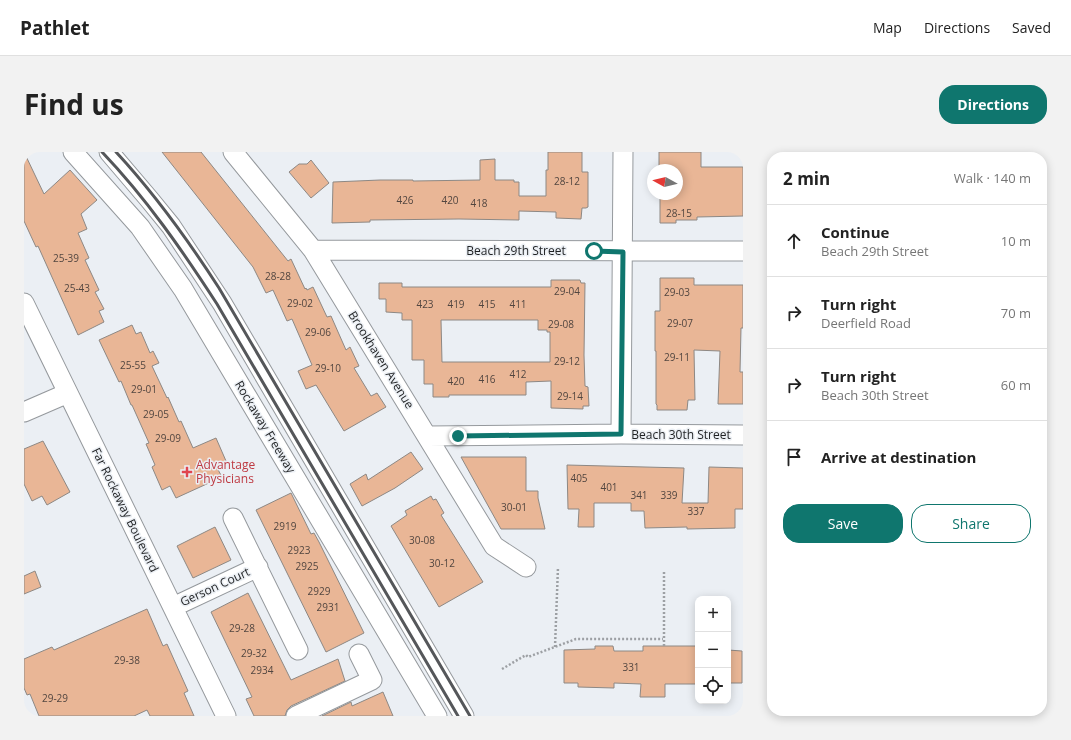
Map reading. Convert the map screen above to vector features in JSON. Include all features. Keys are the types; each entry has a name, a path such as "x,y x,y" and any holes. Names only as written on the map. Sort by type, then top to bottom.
{"street":[{"name":"Rockaway Freeway","path":"74,152 140,227 183,289 437,716"},
{"name":"Rockaway Freeway","path":"109,152 171,226 191,254 222,303 464,716"},
{"name":"Brookhaven Avenue","path":"233,152 313,250 494,546 526,566"},
{"path":"621,434 623,152"},
{"name":"Beach 29th Street","path":"313,250 623,252 743,251"},
{"name":"Far Rockaway Boulevard","path":"24,303 226,716"},
{"path":"24,412 68,393"},
{"name":"Beach 30th Street","path":"428,436 621,434 743,435"},
{"name":"Gerson Court","path":"234,518 298,650"},
{"name":"Gerson Court","path":"173,607 258,567"},
{"path":"296,716 372,680 359,654"}],"path":[{"path":"555,647 558,567"},
{"path":"664,570 664,646"},
{"path":"502,669 526,655 528,657 576,639 663,639"}],"building":[{"path":"24,152 44,194 70,170 97,200 81,214 87,229 78,233 89,258 85,260 99,290 95,292 104,309 99,311 104,322 78,335 38,246 36,247 24,221"},
{"path":"162,152 201,152 288,261 291,259 305,289 306,288 307,290 313,287 327,317 331,316 346,350 350,347 359,366 354,368 371,396 377,393 386,407 344,431 316,385 306,389 298,371 312,365 292,319 287,321 273,290 266,293 253,267"},
{"path":"548,152 582,152 582,172 588,172 588,207 582,208 581,219 556,218 556,212 519,211 519,220 370,220 370,222 332,223 333,182 380,180 480,180 480,160 495,159 495,180 514,180 514,182 519,182 519,196 546,196"},
{"path":"659,152 701,152 701,167 743,167 743,216 697,217 697,220 676,220 676,223 660,223 660,200 683,200 683,164 659,164"},
{"path":"311,160 329,183 311,198 289,172 299,164 307,164"},
{"path":"660,278 694,278 694,285 743,285 743,328 741,328 740,372 743,372 743,404 718,404 720,351 694,350 695,400 688,400 687,410 657,410 655,311 660,311"},
{"path":"551,280 580,280 581,283 585,283 585,386 588,387 589,406 583,406 583,409 551,408 551,381 526,382 526,395 449,395 449,397 433,397 433,384 424,384 424,360 412,360 412,320 402,320 402,313 386,312 386,299 379,299 379,283 402,283 402,287 551,287","holes":["441,320 538,320 538,330 547,330 547,332 550,332 550,362 442,362"]},
{"path":"132,325 136,334 141,332 150,353 153,351 159,363 152,366 179,422 181,421 193,448 216,438 226,461 216,466 222,477 176,498 170,486 162,490 152,467 155,465 146,444 149,443 121,381 119,382 99,340"},
{"path":"43,441 70,492 47,505 42,496 32,501 24,484 24,449"},
{"path":"411,452 423,469 395,488 362,506 350,484 366,474 368,480"},
{"path":"461,457 526,457 526,491 538,491 538,498 545,529 501,529"},
{"path":"567,465 684,468 682,503 708,503 709,467 743,468 743,509 735,509 735,528 645,528 644,511 631,511 631,503 594,503 594,527 578,527 579,509 568,509"},
{"path":"291,493 311,534 314,533 319,542 364,633 326,652 256,510"},
{"path":"431,496 433,500 436,499 444,513 441,515 483,582 439,607 391,526 407,515 405,511"},
{"path":"215,527 231,560 193,578 177,546"},
{"path":"35,571 41,587 24,594 24,576"},
{"path":"248,593 291,680 338,659 345,681 291,706 287,710 285,716 254,716 246,699 252,697 211,612"},
{"path":"147,609 163,646 167,644 188,691 184,693 194,716 150,716 147,710 134,716 39,716 30,694 27,695 24,688 24,659 52,647 54,650"},
{"path":"595,646 613,646 614,651 643,651 643,646 695,646 695,684 665,684 665,697 640,697 641,684 614,683 614,688 578,687 578,683 564,683 564,650 595,649"},
{"path":"731,650 742,651 742,683 731,683"},
{"path":"383,692 393,716 322,716 351,702 352,706"}],"railway":[{"path":"102,152 134,188 163,225 217,304 458,716"},
{"path":"116,152 144,184 170,218 219,288 470,716"}],"place":[{"name":"Advantage Physicians","path":"187,472"}],"route":[{"path":"458,436 621,434 623,252 594,251"}]}
